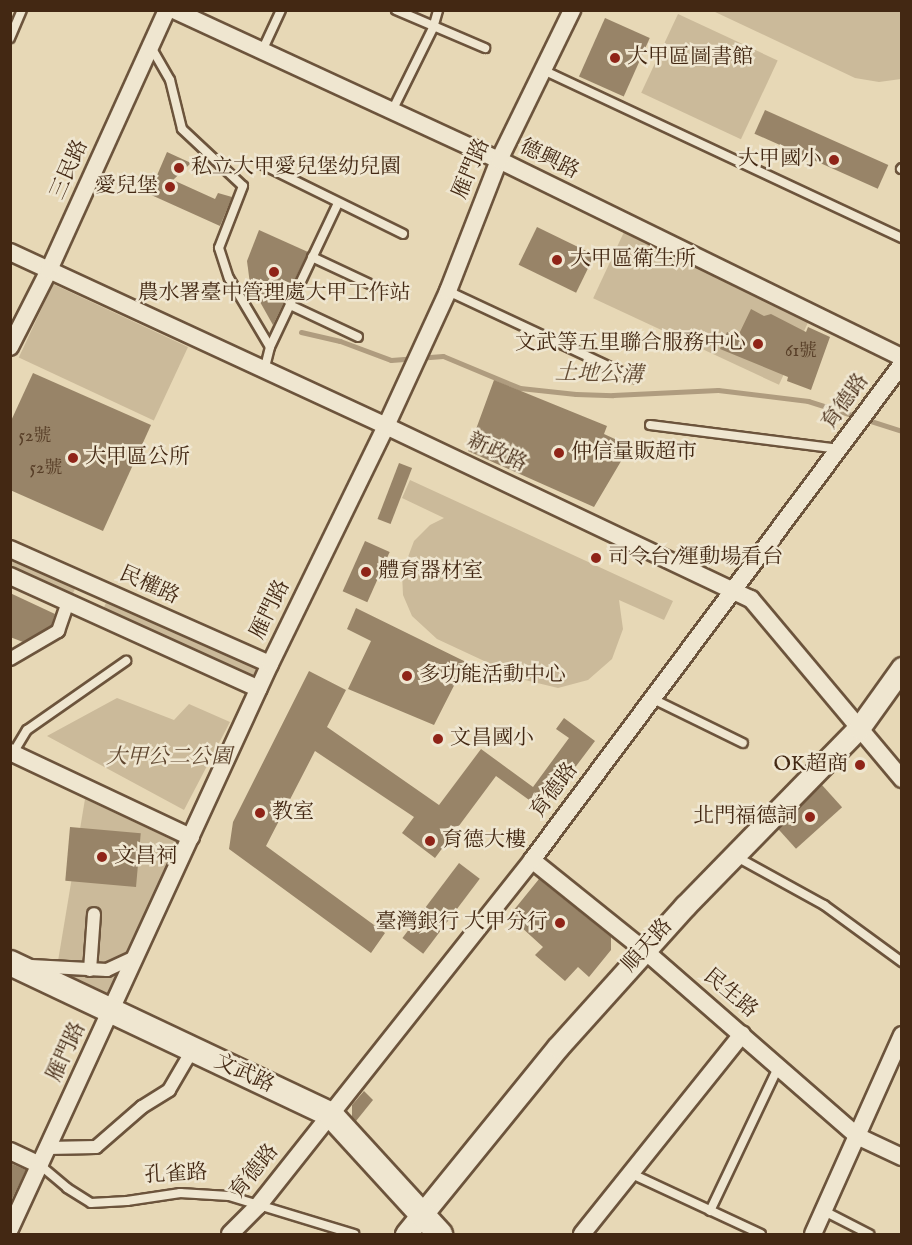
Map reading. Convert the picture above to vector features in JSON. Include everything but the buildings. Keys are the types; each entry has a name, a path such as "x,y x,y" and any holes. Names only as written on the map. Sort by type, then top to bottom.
{"main road":[{"name":"文武路","path":"11,964 330,1114 440,1234"}],"street":[{"name":"三民路","path":"10,347 49,270 167,10"},
{"name":"德興路","path":"174,10 499,160 902,357"},
{"name":"雁門路","path":"10,1229 270,664 386,426 447,291 499,160 572,10"},
{"name":"新政路","path":"10,252 386,426 751,599 902,779"},
{"name":"育德路","path":"230,1234 258,1206 532,860 902,364"},
{"name":"民權路","path":"10,549 270,664"},
{"path":"10,576 259,689"},
{"path":"10,659 58,631 80,608 95,587"},
{"name":"順天路","path":"406,1234 423,1216 558,1047 644,950 859,728 902,668"},
{"path":"12,753 191,837"},
{"name":"民生路","path":"532,860 644,950 857,1136 902,1157"},
{"path":"90,970 94,914"},
{"path":"11,964 107,970 135,957"},
{"path":"582,1234 742,1034"},
{"path":"813,1234 902,1035"},
{"path":"48,1148 96,1148 142,1107 169,1090 193,1049"},
{"name":"孔雀路","path":"10,1151 40,1165"}],"lane":[{"path":"10,38 22,10"},
{"path":"262,51 281,10"},
{"path":"396,10 485,48"},
{"path":"392,111 433,27 438,10"},
{"path":"151,47 170,80 182,129 243,186 219,248 229,278 270,347"},
{"path":"543,70 902,238"},
{"path":"263,165 404,234"},
{"path":"264,371 270,347 338,203"},
{"path":"312,257 370,284"},
{"path":"447,291 634,378"},
{"path":"290,305 358,336"},
{"path":"650,425 839,449"},
{"path":"12,753 27,730 126,661"},
{"path":"653,699 743,743"},
{"path":"735,856 824,905 902,962"},
{"path":"711,1211 779,1066"},
{"name":"孔雀路","path":"40,1165 67,1188 91,1203 127,1201 180,1193 229,1196 354,1234"},
{"path":"632,1174 760,1234"},
{"path":"824,1210 869,1234"}],"green space":[{"path":"713,11 901,11 901,79 879,82 855,78"},
{"path":"678,14 778,60 741,139 641,93"},
{"path":"624,232 810,319 779,385 593,298"},
{"path":"53,284 188,347 154,420 19,357"},
{"path":"410,480 673,601 664,620 619,600 623,629 612,659 588,680 558,688 525,680 437,639 412,616 403,595 402,573 414,541 430,525 444,518 402,498"},
{"path":"11,553 78,583 70,599 10,572"},
{"path":"109,596 262,664 255,679 102,612"},
{"name":"大甲公二公園","path":"117,698 174,720 189,704 230,722 184,810 47,736"},
{"path":"85,799 185,846 115,997 56,973"}],"waterway":[{"name":"土地公溝","path":"301,332 340,341 391,360 443,356 520,388 613,395 718,390 808,401 902,431"}],"place":[{"name":"大甲區圖書館","path":"615,58"},
{"name":"大甲國小","path":"834,160"},
{"name":"私立大甲愛兒堡幼兒園","path":"179,168"},
{"name":"愛兒堡","path":"170,187"},
{"name":"大甲區衛生所","path":"557,260"},
{"name":"農水署臺中管理處大甲工作站","path":"274,272"},
{"name":"文武等五里聯合服務中心","path":"758,344"},
{"name":"仲信量販超市","path":"559,453"},
{"name":"大甲區公所","path":"73,458"},
{"name":"司令台/運動場看台","path":"596,558"},
{"name":"體育器材室","path":"366,572"},
{"name":"多功能活動中心","path":"407,676"},
{"name":"文昌國小","path":"438,739"},
{"name":"OK超商","path":"860,765"},
{"name":"教室","path":"260,813"},
{"name":"北門福德詞","path":"810,817"},
{"name":"育德大樓","path":"430,841"},
{"name":"文昌祠","path":"102,857"},
{"name":"臺灣銀行 大甲分行","path":"560,923"}]}
